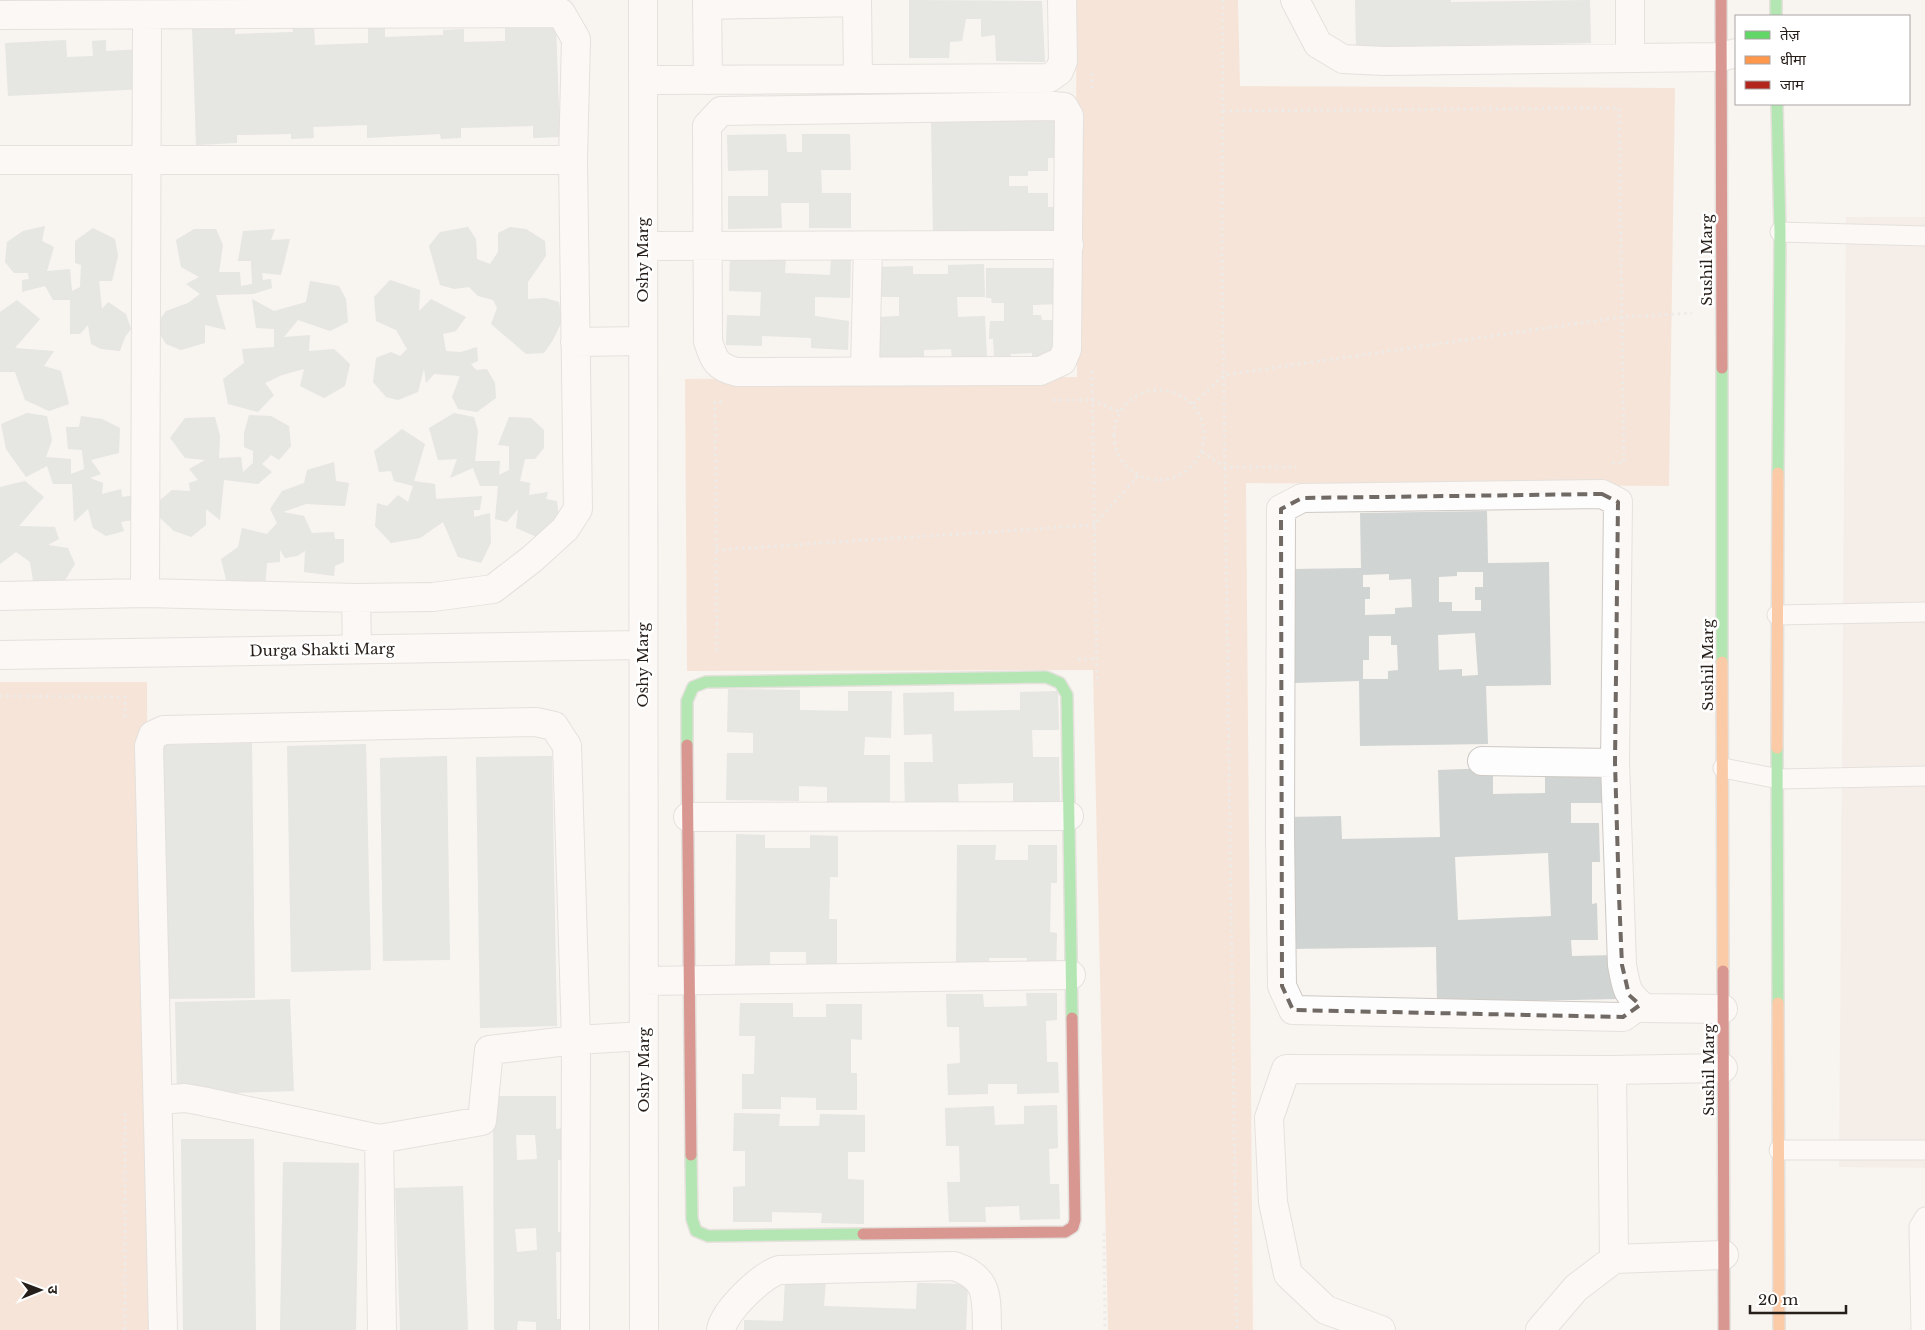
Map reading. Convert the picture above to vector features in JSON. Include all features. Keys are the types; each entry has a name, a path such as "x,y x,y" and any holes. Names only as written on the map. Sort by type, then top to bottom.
{"street":[{"path":"54,0 86,0"},
{"name":"Oshy Marg","path":"643,0 644,1330"},
{"path":"643,80 1049,78 1059,71 1063,60 1062,0"},
{"path":"1295,0 1318,44 1343,59 1384,62 1729,55"},
{"path":"1630,0 1630,57"},
{"name":"Sushil Marg","path":"1721,0 1729,55 1722,311 1724,1330"},
{"path":"1776,0 1776,15"},
{"path":"708,80 707,2 857,1 858,79"},
{"path":"0,15 562,13 576,40 572,160 578,509 565,529 532,559 493,589 433,597 356,598 144,593 0,596"},
{"path":"144,593 148,159 147,15"},
{"path":"1777,105 1780,232 1777,616 1779,1330"},
{"path":"1044,106 1064,108 1069,116 1069,245 1067,349 1062,361 1040,371 864,370 737,372 722,368 713,356 708,341 707,126 721,111 1044,106"},
{"path":"0,160 572,160"},
{"path":"643,246 1069,245"},
{"path":"864,370 868,246"},
{"path":"575,342 643,341"},
{"path":"1640,1005 1623,1017 1293,1010 1282,986 1280,834 1281,509 1302,498 1602,494 1618,502 1616,763 1622,966 1629,995 1644,1008 1724,1009"},
{"path":"356,598 357,649"},
{"name":"Durga Shakti Marg","path":"0,655 643,645"},
{"path":"1046,677 1060,683 1067,695 1074,1220 1072,1227 1065,1232 708,1236 696,1231 692,1219 688,817 687,701 693,687 706,682 1046,677"},
{"path":"163,1330 149,746 153,735 164,730 536,722 554,726 567,746 576,1040 574,1330"},
{"path":"1482,761 1616,763"},
{"path":"688,817 1069,816"},
{"path":"644,981 1071,975"},
{"path":"158,1100 185,1098 379,1139 482,1121 489,1050 576,1040 644,1036"},
{"path":"1381,1330 1326,1310 1288,1274 1273,1202 1269,1118 1286,1069 1612,1070 1724,1068"},
{"path":"1612,1070 1614,1259"},
{"path":"379,1139 382,1330"},
{"path":"1540,1330 1576,1288 1614,1259 1724,1255"},
{"path":"721,1330 729,1315 759,1280 779,1270 954,1266 968,1270 978,1278 985,1290 987,1330"}],"lane":[{"path":"1780,232 1925,236"},
{"path":"1777,616 1925,612"},
{"path":"1723,768 1778,779 1925,776"},
{"path":"1779,1150 1925,1150"},
{"path":"1921,1330 1919,1227 1925,1217"}],"path":[{"path":"1223,0 1224,376 1237,1330"},
{"path":"1092,70 1092,100"},
{"path":"1223,111 1620,108 1624,463 1604,464"},
{"path":"1193,404 1224,376 1622,317 1722,311"},
{"path":"1092,370 1097,689"},
{"path":"1161,389 1179,394 1193,404 1203,423 1205,436 1202,452 1190,468 1174,478 1157,480 1139,476 1126,465 1117,451 1114,433 1120,412 1129,401 1144,392 1161,389"},
{"path":"1042,400 1092,400 1120,412"},
{"path":"717,652 715,402 725,402"},
{"path":"1202,452 1225,467 1305,467"},
{"path":"716,550 1094,525 1139,476"},
{"path":"1076,659 1096,659"},
{"path":"0,696 125,697"},
{"path":"1104,1231 1105,1330"}],"highlighted area":[{"path":"1602,494 1618,502 1615,763 1622,965 1629,995 1640,1005 1623,1017 1293,1010 1282,986 1281,509 1302,498"}],"shaded area":[{"path":"1076,0 1238,0 1240,86 1675,88 1669,486 1246,483 1253,1330 1108,1330 1093,670 687,671 685,379 1077,377"},
{"path":"1846,217 1925,217 1925,1168 1839,1167"},
{"path":"0,682 147,682 148,1330 0,1330"}],"building":[{"path":"909,0 1042,1 1045,62 996,61 995,35 981,37 981,19 966,19 962,41 950,42 949,58 909,58"},
{"path":"1355,0 1451,0 1451,2 1590,0 1591,43 1356,47"},
{"path":"368,22 385,22 385,37 443,35 443,30 464,29 464,42 505,41 505,28 556,27 560,137 533,138 533,126 461,128 461,138 441,139 440,134 367,138 367,125 313,127 314,138 291,139 291,134 237,135 237,143 196,145 192,25 235,24 235,34 293,32 293,24 314,24 315,45 368,43"},
{"path":"66,40 67,57 93,56 92,41 106,40 106,51 143,49 145,89 8,96 5,43"},
{"path":"1061,117 1061,158 1048,158 1048,171 1028,171 1028,176 1009,176 1009,186 1028,186 1028,193 1048,193 1048,207 1062,207 1056,232 933,234 931,119"},
{"path":"786,134 787,152 802,152 802,134 850,134 851,170 821,170 822,193 851,193 851,228 809,228 809,203 781,203 782,228 728,229 728,196 768,196 768,170 728,171 727,135"},
{"path":"45,226 42,241 54,247 47,271 70,269 72,291 80,287 81,265 75,263 75,241 93,228 115,239 118,256 112,281 99,281 102,309 108,302 126,314 131,329 125,337 120,351 101,349 91,344 88,325 80,334 70,334 70,300 53,300 45,286 22,292 22,280 29,279 28,273 14,273 5,262 7,242 23,231"},
{"path":"468,227 476,239 477,259 490,264 498,252 498,233 510,227 526,229 545,241 546,256 528,282 528,299 545,298 559,302 562,321 544,353 526,354 491,324 497,308 493,300 478,296 469,287 454,289 440,285 429,246 440,232"},
{"path":"194,229 216,229 223,245 219,272 240,272 241,286 252,284 251,261 238,261 243,231 275,229 271,240 290,239 281,275 262,273 263,280 271,279 272,288 253,294 216,295 226,330 205,325 205,343 181,350 166,344 155,326 166,311 188,303 200,294 186,284 199,277 181,267 176,240"},
{"path":"730,253 786,255 785,273 830,275 831,257 851,258 850,298 815,297 815,316 849,321 848,350 811,348 811,338 762,336 762,346 726,345 727,315 760,316 761,292 729,291"},
{"path":"984,264 985,297 957,297 958,317 985,316 987,358 952,359 951,349 924,350 924,359 878,360 876,317 899,316 899,297 876,297 875,267 913,266 913,274 948,274 948,265"},
{"path":"986,268 1059,268 1060,304 1033,305 1033,315 1041,315 1042,320 1061,320 1056,358 1032,359 1032,353 1011,354 1011,359 999,359 999,356 994,356 993,339 989,339 990,321 1004,321 1004,303 992,303 991,298 986,298"},
{"path":"390,280 420,290 419,311 431,299 466,317 456,331 443,334 446,351 461,352 477,347 478,361 471,364 476,370 487,369 495,383 496,398 477,412 458,409 452,397 460,376 434,374 426,383 424,369 418,392 398,400 386,397 373,382 376,358 391,352 400,356 407,349 396,330 376,321 374,297"},
{"path":"310,281 339,286 346,299 348,322 330,331 298,320 284,337 310,335 309,351 334,349 350,364 345,386 324,398 300,386 304,369 282,375 265,383 274,395 258,412 228,404 223,379 244,363 242,349 274,347 274,329 256,328 252,299 274,311 306,302"},
{"path":"17,300 40,319 15,348 54,351 44,366 61,371 69,404 49,411 25,400 15,372 0,372 0,312"},
{"path":"27,413 47,416 52,440 46,457 71,459 71,474 84,469 82,450 68,449 66,427 79,427 81,416 102,419 120,428 119,453 91,460 101,474 90,478 103,483 102,494 121,489 122,497 135,495 133,520 121,522 124,531 106,536 93,528 88,509 74,522 72,484 53,484 47,466 26,477 6,449 1,424"},
{"path":"454,413 474,417 478,431 475,461 500,461 499,475 509,470 509,446 498,445 509,417 531,418 544,430 544,448 535,459 525,459 520,481 530,483 529,495 548,492 546,499 557,501 560,525 539,538 516,528 518,509 507,522 495,519 498,486 480,486 473,468 450,478 457,459 438,460 429,428"},
{"path":"249,415 271,416 289,426 291,446 279,460 271,455 262,464 272,472 258,484 224,480 220,520 206,509 206,525 191,537 174,531 160,518 159,501 172,490 190,491 189,483 198,480 189,469 205,460 185,458 170,438 185,418 215,417 220,436 219,458 241,457 243,472 253,463 253,451 244,447 244,433"},
{"path":"402,429 425,444 414,481 435,484 436,499 482,496 480,510 474,510 474,517 490,513 491,543 481,563 458,557 443,522 420,538 391,543 375,526 377,503 387,506 398,495 408,502 413,486 394,481 391,471 379,472 374,451"},
{"path":"334,462 336,481 349,483 345,506 306,504 283,512 304,516 312,533 334,532 335,539 344,539 344,562 335,566 334,576 304,572 305,551 297,556 285,558 280,550 280,562 267,563 265,588 239,590 226,580 221,559 238,547 242,528 267,534 277,523 270,509 282,491 304,483 307,470"},
{"path":"25,481 44,497 19,526 55,527 59,539 48,545 68,548 75,564 59,590 34,587 30,562 16,552 0,564 0,487"},
{"path":"1487,511 1488,563 1549,562 1551,685 1486,686 1488,744 1360,746 1359,681 1295,683 1293,569 1361,568 1360,513","holes":["1457,572 1483,572 1483,587 1475,587 1475,600 1481,600 1481,611 1452,611 1452,602 1439,602 1439,577 1457,576","1389,574 1389,580 1411,579 1412,607 1395,608 1395,614 1365,615 1365,599 1370,599 1370,587 1363,587 1363,575","1475,633 1478,675 1462,676 1462,669 1439,670 1438,635","1369,636 1391,636 1391,645 1397,645 1398,670 1388,671 1388,679 1363,679 1363,660 1369,660"]},
{"path":"728,689 800,690 800,710 848,711 848,691 892,691 891,738 865,737 864,755 890,755 890,803 827,802 827,787 799,786 799,801 726,800 727,753 753,753 753,733 727,732"},
{"path":"1058,691 1059,730 1032,730 1033,757 1059,757 1060,808 1013,809 1013,783 958,784 959,809 905,810 904,762 933,762 932,734 904,735 903,693 954,692 954,711 1020,710 1020,692"},
{"path":"252,743 255,998 163,999 160,745"},
{"path":"366,744 371,970 291,972 287,746"},
{"path":"447,756 450,960 383,961 380,758"},
{"path":"552,756 557,1026 480,1028 476,757"},
{"path":"1605,766 1606,803 1571,803 1571,823 1599,823 1600,862 1592,862 1592,904 1597,903 1598,940 1571,940 1572,956 1618,955 1619,999 1437,1003 1436,947 1289,949 1287,817 1341,816 1342,839 1440,837 1438,770 1493,768 1493,794 1545,793 1545,767","holes":["1548,853 1551,916 1458,920 1455,857"]},
{"path":"736,834 765,835 765,848 810,848 810,835 838,836 838,877 830,877 829,919 837,919 837,968 806,968 806,952 770,952 770,967 735,967"},
{"path":"957,845 996,845 995,860 1028,860 1028,845 1057,845 1057,883 1051,883 1050,932 1057,933 1056,972 1027,972 1027,958 989,958 989,971 956,971"},
{"path":"1026,993 1057,993 1057,1020 1046,1021 1047,1062 1058,1062 1059,1093 1017,1094 1017,1084 988,1084 988,1094 948,1095 947,1064 960,1063 959,1027 947,1027 946,994 983,994 984,1007 1027,1006"},
{"path":"290,999 294,1091 177,1095 175,1002"},
{"path":"740,1003 793,1003 793,1017 826,1017 826,1004 862,1004 862,1040 851,1039 851,1073 857,1073 857,1110 816,1110 816,1098 781,1097 781,1109 742,1109 742,1074 754,1074 755,1036 739,1036"},
{"path":"493,1096 556,1096 556,1129 564,1128 564,1160 558,1160 558,1232 565,1232 565,1252 556,1252 557,1319 565,1319 565,1330 536,1330 536,1322 518,1321 517,1330 494,1330","holes":["516,1135 535,1135 537,1159 517,1160","536,1228 537,1250 517,1252 515,1229"]},
{"path":"1057,1105 1058,1148 1049,1149 1050,1184 1059,1184 1060,1219 1020,1220 1019,1206 985,1207 986,1222 949,1222 947,1182 960,1182 959,1146 946,1146 945,1108 994,1106 995,1125 1024,1124 1024,1106"},
{"path":"734,1113 780,1114 779,1126 819,1126 820,1114 865,1115 865,1152 848,1152 848,1179 864,1180 864,1224 821,1223 822,1213 772,1212 772,1222 733,1222 733,1187 745,1186 745,1151 733,1151"},
{"path":"181,1139 254,1139 256,1330 183,1330"},
{"path":"283,1162 359,1163 356,1330 280,1330"},
{"path":"463,1186 468,1330 400,1330 395,1188"},
{"path":"785,1279 826,1280 824,1306 916,1309 917,1283 968,1284 966,1330 744,1330 744,1320 783,1321"}],"traffic: fast":[{"path":"1776,0 1776,15"},
{"path":"1777,105 1780,232 1778,473"},
{"path":"1722,368 1722,662"},
{"path":"1046,677 1060,683 1067,695 1072,1018"},
{"path":"687,745 687,701 693,687 706,682 1046,677"},
{"path":"1777,748 1778,1003"},
{"path":"691,1155 692,1219 696,1231 708,1236 863,1234"}],"traffic: slow":[{"path":"1777,748 1778,473"},
{"path":"1722,662 1723,971"},
{"path":"1778,1003 1779,1330"}],"traffic: jam":[{"path":"1721,0 1722,368"},
{"path":"687,745 691,1155"},
{"path":"1723,971 1724,1330"},
{"path":"863,1234 1065,1232 1073,1227 1075,1220 1072,1018"}]}
